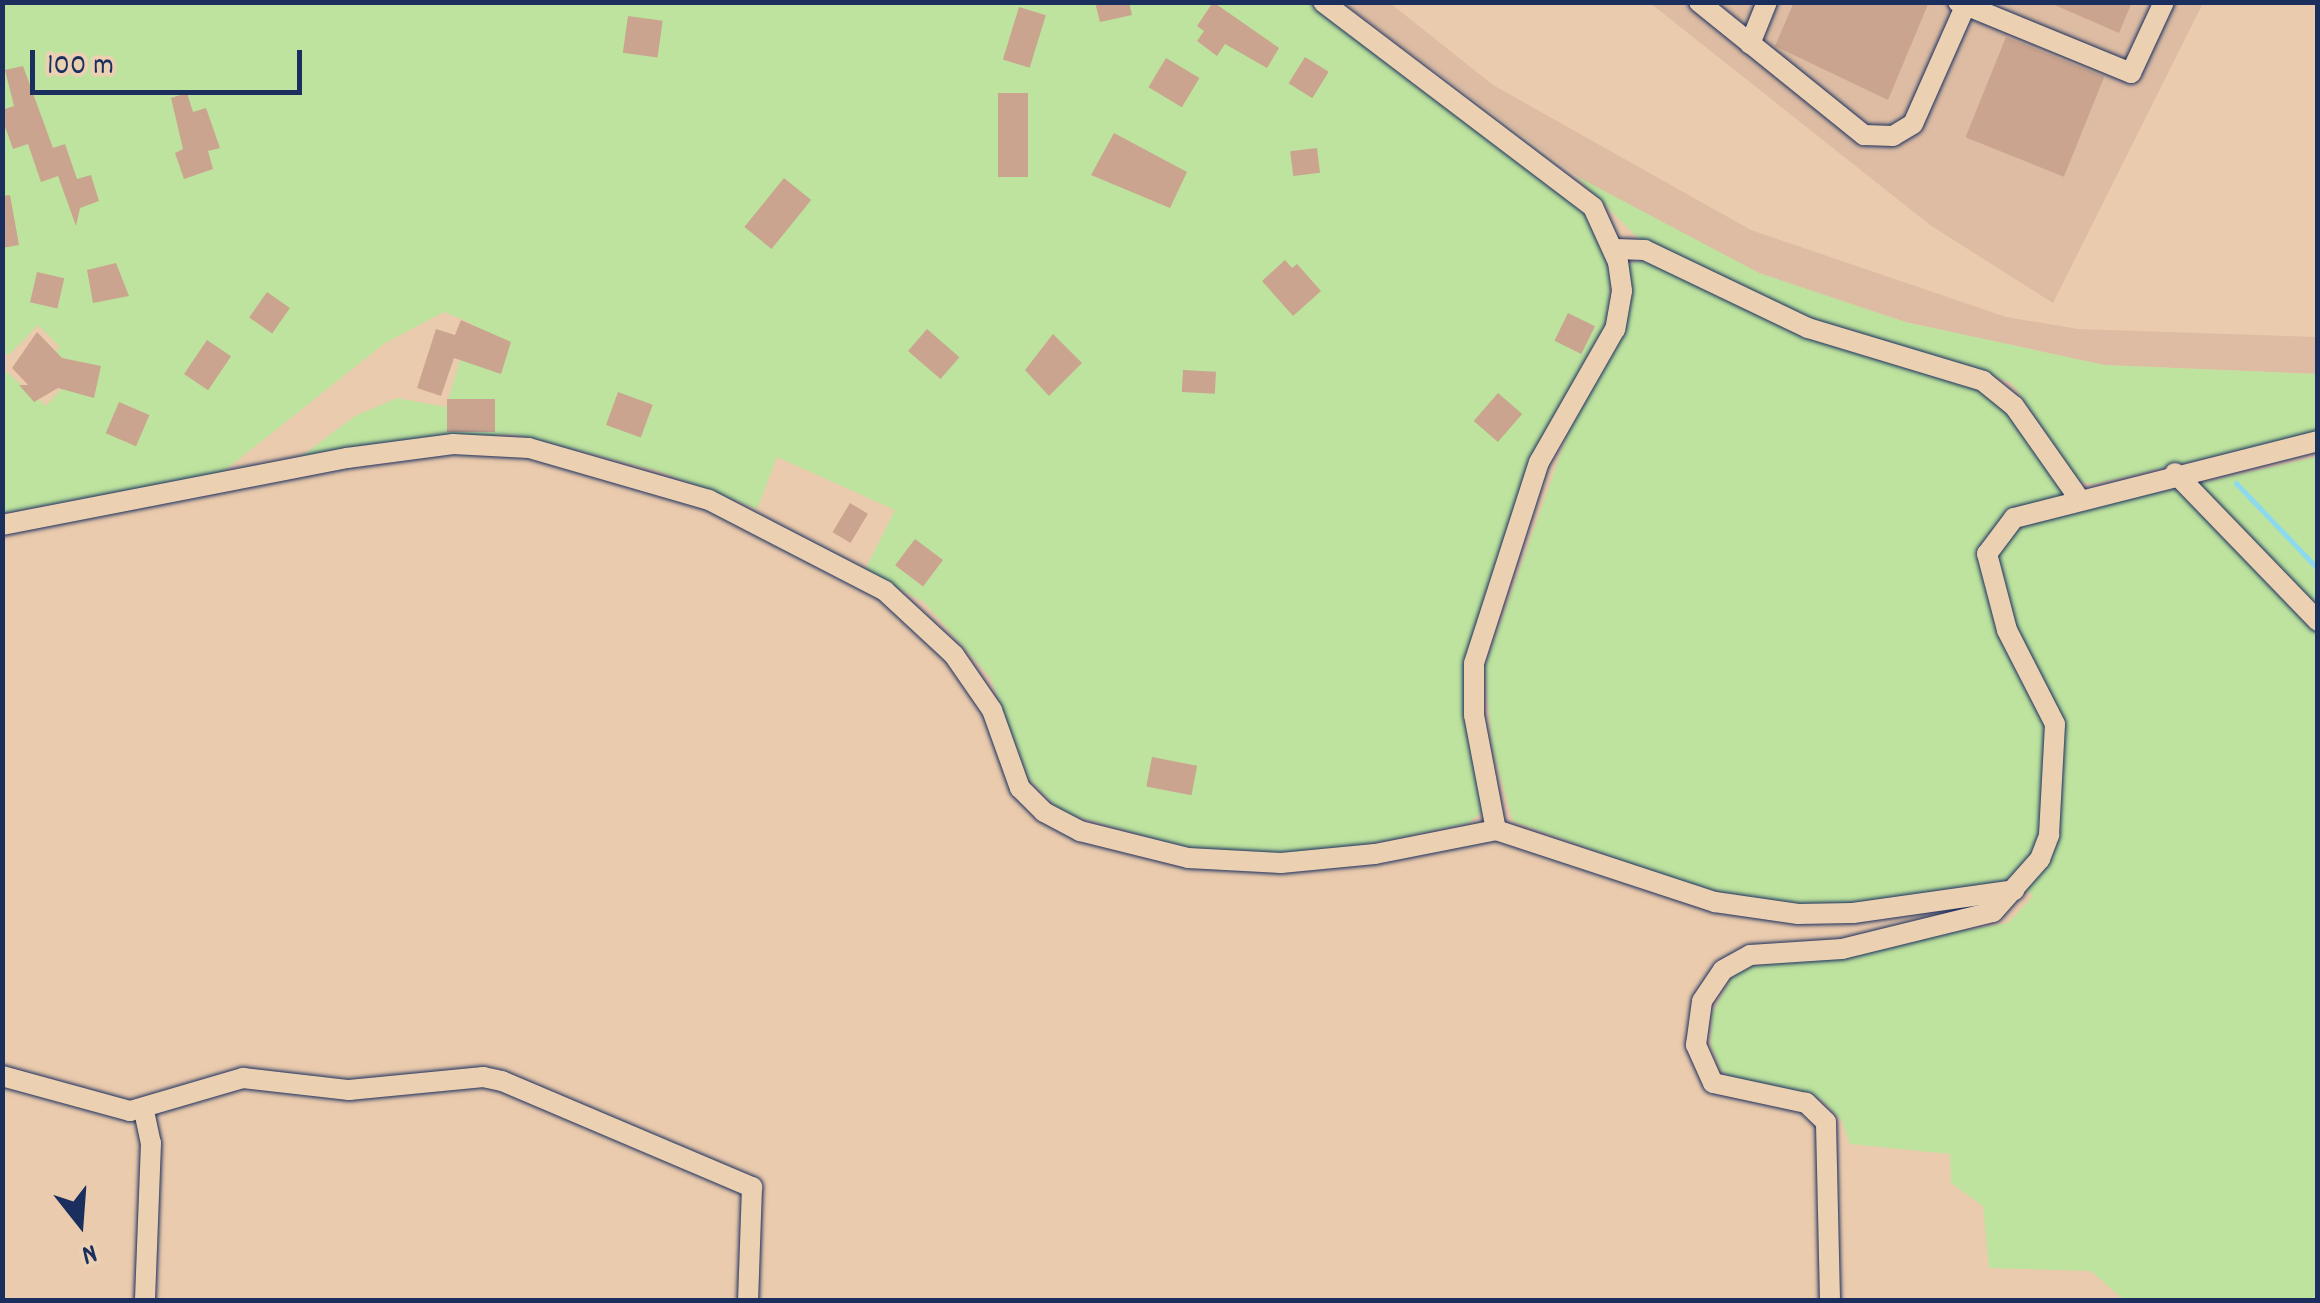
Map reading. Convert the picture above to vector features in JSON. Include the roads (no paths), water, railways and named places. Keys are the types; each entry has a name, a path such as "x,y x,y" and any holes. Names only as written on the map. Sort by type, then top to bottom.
{"street":[{"path":"1323,2 1575,191 1593,207 1615,250 1622,291 1615,329 1539,462 1474,663 1474,715 1496,830"},
{"path":"1699,2 1864,136 1894,136 1913,124 1963,4 2131,73 2164,2"},
{"path":"1750,44 1767,2"},
{"path":"1615,250 1645,250 1808,328 1983,380 2014,406 2080,500"},
{"path":"1830,1300 1826,1122 1806,1104 1740,1092 1704,1072 1696,1014 1713,982 1735,962 1765,952 1842,949 1978,918 1993,912 2040,858 2049,835 2057,748 2049,710 2007,630 1987,554 2014,518 2175,474 2318,441"},
{"path":"2,524 347,458 454,444 529,448 709,500 885,591 954,655 992,710 1020,788 1044,812 1080,831 1188,858 1282,863 1375,854 1496,830 1716,902 1798,914 1853,913 2014,890"},
{"path":"2175,474 2318,621"},
{"path":"2,1076 144,1110 243,1078 348,1090 483,1077 502,1081 752,1188 748,1300"},
{"path":"144,1110 151,1143 145,1300"}],"waterway":[{"path":"2236,483 2318,569"}]}
